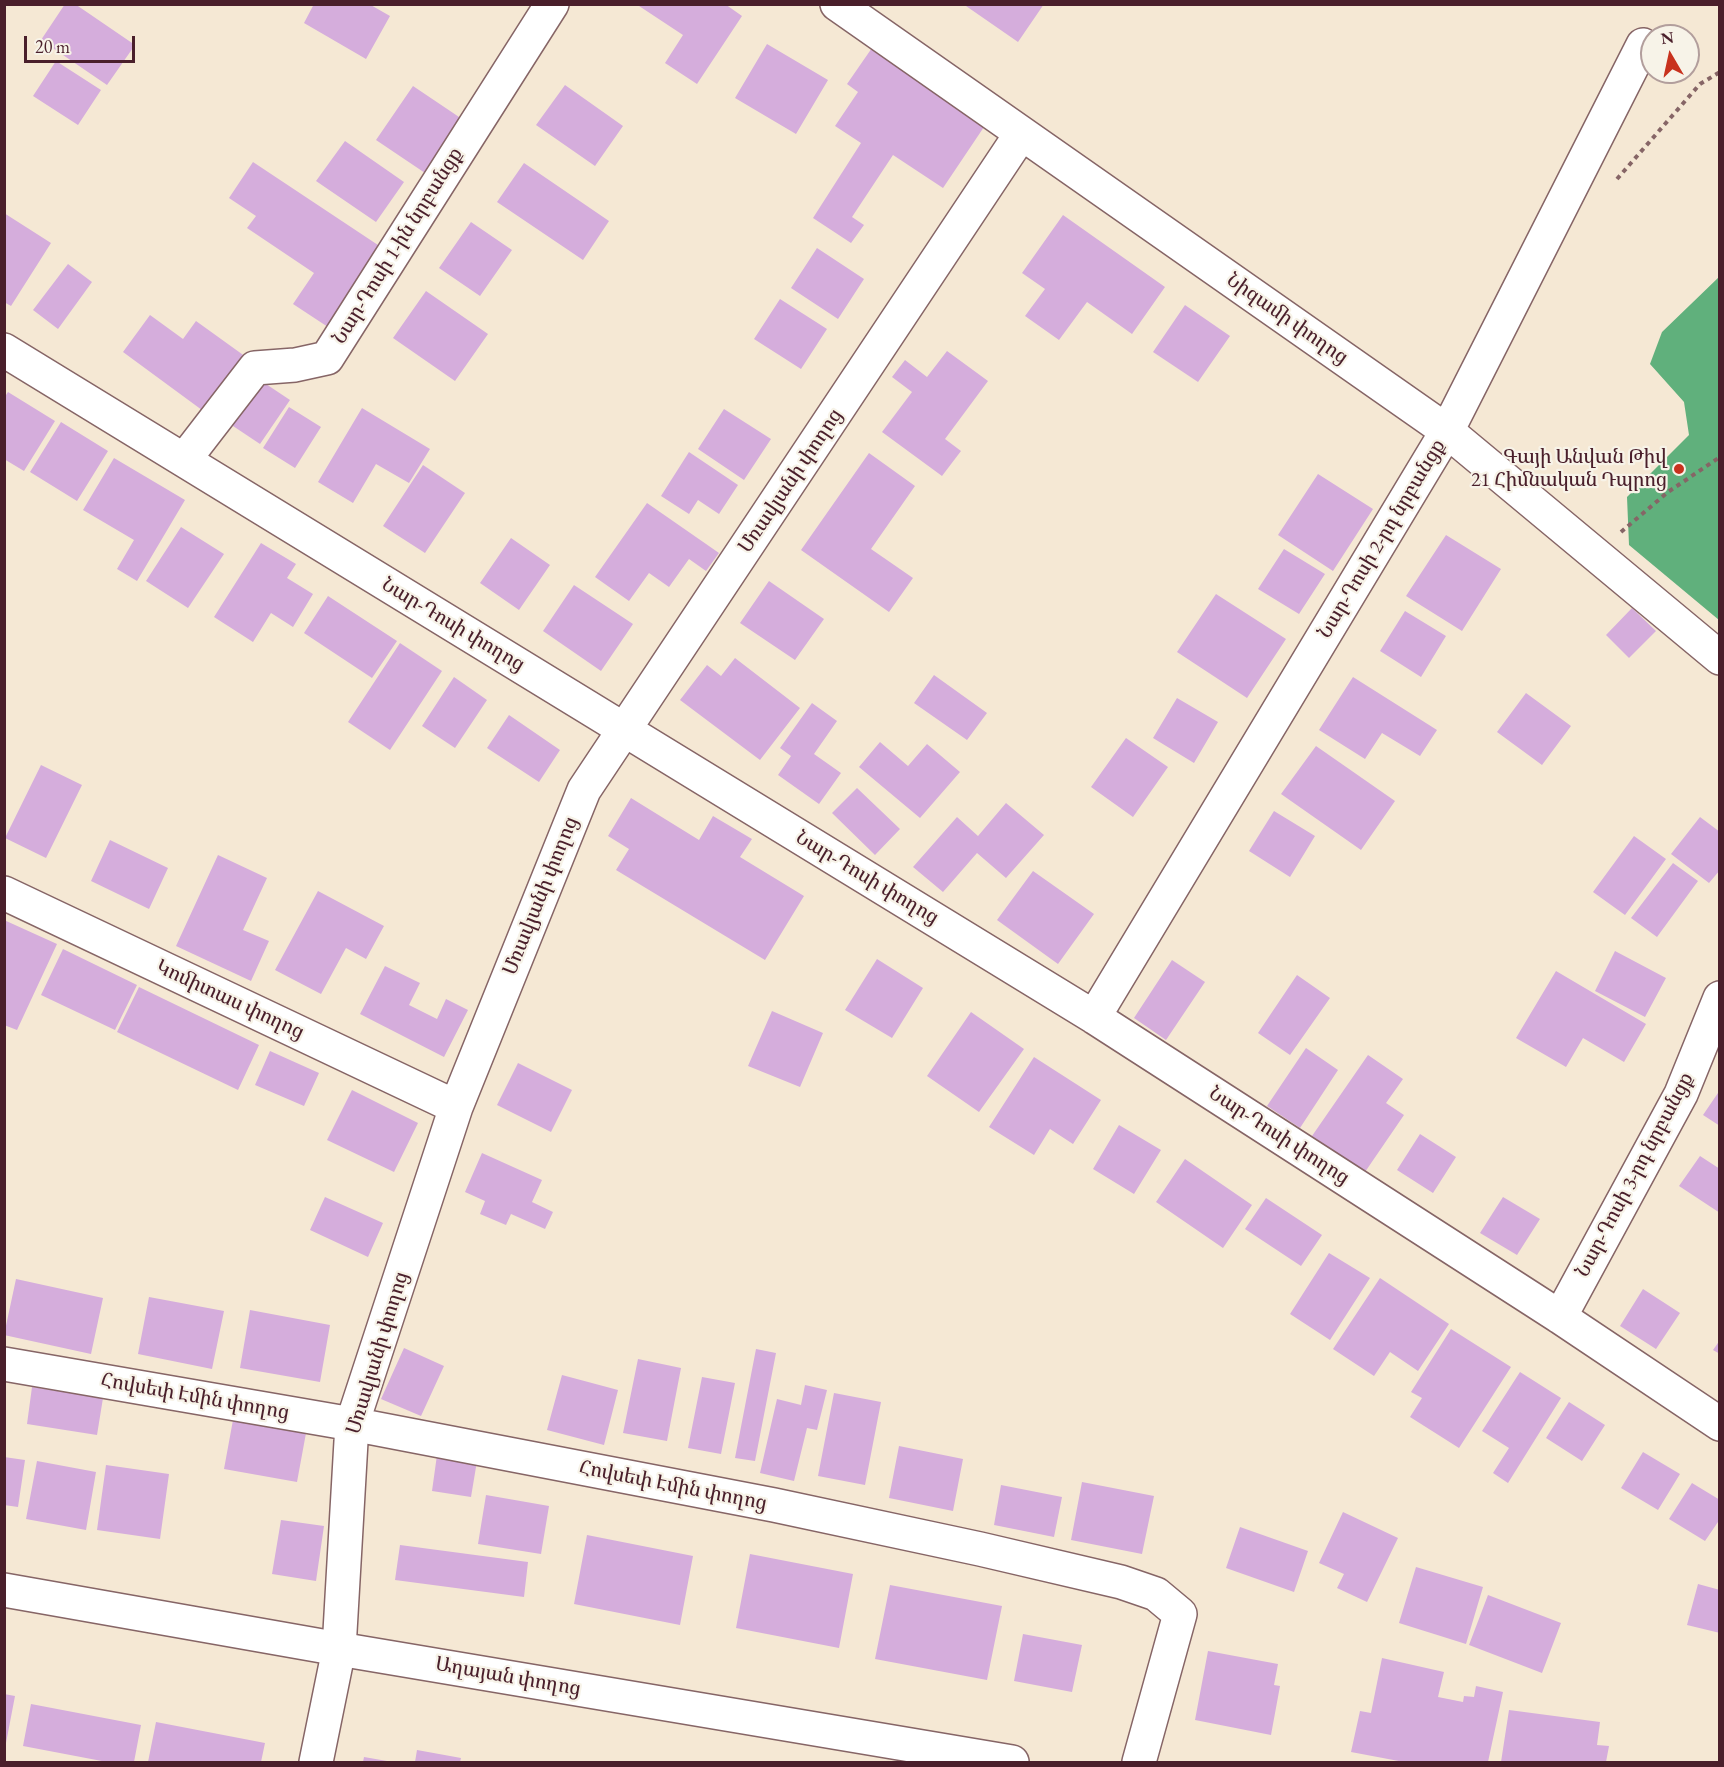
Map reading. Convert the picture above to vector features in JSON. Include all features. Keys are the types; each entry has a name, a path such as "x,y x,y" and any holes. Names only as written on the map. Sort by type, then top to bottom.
{"street":[{"name":"Նար-Դոսի 1-ին նրբանցք","path":"184,460 255,368 295,365 327,358 552,4"},
{"name":"Նիզամի փողոց","path":"837,4 1447,431 1719,658"},
{"name":"Նար-Դոսի 2-րդ նրբանցք","path":"1094,1017 1447,431 1640,51"},
{"name":"Մռավյանի փողոց","path":"316,1762 339,1649 352,1424 456,1107 584,790 1021,134"},
{"name":"Նար-Դոսի փողոց","path":"4,350 1094,1017 1560,1317 1719,1424"},
{"name":"Կոմիտաս փողոց","path":"4,893 456,1107"},
{"name":"Նար-Դոսի 3-րդ նրբանցք","path":"1560,1317 1681,1094 1719,998"},
{"name":"Հովսեփ Էմին փողոց","path":"4,1364 352,1424 808,1512 1088,1574 1156,1594 1180,1614 1139,1762"},
{"name":"Աղայան փողոց","path":"4,1590 339,1649 1012,1762"}],"path":[{"path":"1610,188 1700,84 1719,72"},
{"path":"1596,555 1668,492 1719,457"}],"green space":[{"name":"Գայի Անվան Թիվ 21 Հիմնական Դպրոց","path":"1719,277 1719,620 1629,545 1627,497 1689,435 1684,402 1650,364 1662,332"}],"building":[{"path":"65,4 75,4 135,45 107,85 41,40"},
{"path":"314,4 369,4 390,16 366,59 304,23"},
{"path":"636,4 725,4 742,16 697,84 665,63 683,35"},
{"path":"967,4 1044,4 1018,42 966,6"},
{"path":"767,44 828,80 796,134 735,98"},
{"path":"874,45 988,121 943,188 893,155 852,217 864,225 851,243 813,218 861,143 835,126 858,92 847,84"},
{"path":"56,61 101,90 78,125 33,96"},
{"path":"565,85 623,126 595,166 536,125"},
{"path":"413,86 465,121 428,175 376,140"},
{"path":"345,141 404,182 376,222 316,181"},
{"path":"253,162 384,249 331,329 293,304 314,273 247,228 256,216 229,198"},
{"path":"524,163 609,221 583,260 497,202"},
{"path":"4,213 51,243 11,306 4,302"},
{"path":"1063,215 1165,287 1132,334 1087,302 1059,340 1025,316 1045,289 1022,273"},
{"path":"471,222 512,250 480,296 439,268"},
{"path":"817,248 864,279 838,319 791,288"},
{"path":"68,264 92,282 58,329 33,310"},
{"path":"426,291 488,334 455,381 393,338"},
{"path":"780,299 827,329 801,369 754,339"},
{"path":"1185,305 1230,336 1198,382 1153,352"},
{"path":"150,315 183,339 196,321 246,357 206,413 123,352"},
{"path":"947,351 988,381 945,439 961,451 942,476 882,432 912,392 892,377 905,360 927,377"},
{"path":"257,378 290,400 260,444 227,422"},
{"path":"8,392 55,421 24,471 4,459 4,398"},
{"path":"289,407 321,427 295,468 263,448"},
{"path":"362,408 430,449 409,483 376,464 353,503 318,482"},
{"path":"724,409 771,439 744,480 698,449"},
{"path":"61,422 108,451 77,501 30,472"},
{"path":"689,452 738,485 719,514 698,500 689,514 661,496"},
{"path":"869,453 915,486 871,549 913,578 889,612 801,550"},
{"path":"114,458 185,500 137,581 117,569 134,540 83,510"},
{"path":"423,465 465,493 425,553 383,526"},
{"path":"1318,474 1373,509 1333,571 1278,535"},
{"path":"647,503 719,553 706,571 689,559 669,587 649,573 629,601 595,577"},
{"path":"181,527 224,554 188,608 146,581"},
{"path":"1446,535 1501,569 1462,631 1406,596"},
{"path":"511,538 550,565 519,610 480,583"},
{"path":"261,543 296,564 287,578 313,594 293,627 271,613 253,642 214,617"},
{"path":"1284,549 1325,574 1299,614 1258,589"},
{"path":"769,581 824,619 795,660 740,623"},
{"path":"574,585 633,624 601,671 543,631"},
{"path":"1216,594 1286,639 1247,698 1177,652"},
{"path":"328,596 397,641 372,678 304,633"},
{"path":"1632,608 1656,631 1629,658 1606,635"},
{"path":"1405,611 1446,636 1421,677 1380,651"},
{"path":"400,643 442,671 390,750 348,722"},
{"path":"735,658 800,708 760,760 680,700 707,665 721,676"},
{"path":"934,675 987,713 967,740 914,703"},
{"path":"454,677 487,700 455,748 422,726"},
{"path":"1353,677 1437,730 1420,756 1382,733 1365,759 1319,730"},
{"path":"1526,693 1571,726 1542,765 1497,732"},
{"path":"1177,698 1218,722 1194,763 1153,738"},
{"path":"812,703 837,721 814,754 841,773 819,804 778,775 791,756 780,748"},
{"path":"509,715 560,750 539,782 487,748"},
{"path":"1126,738 1168,767 1133,817 1091,787"},
{"path":"880,742 908,766 927,744 960,772 920,818 859,767"},
{"path":"1316,746 1395,801 1361,850 1281,794"},
{"path":"41,765 82,785 46,858 5,838"},
{"path":"857,788 900,829 875,855 832,813"},
{"path":"631,798 699,840 713,816 752,839 740,857 804,896 765,960 616,870 629,849 608,836"},
{"path":"1006,803 1044,835 1006,878 977,853 943,892 913,867 957,817 978,836"},
{"path":"1274,811 1315,836 1290,877 1249,851"},
{"path":"1700,817 1720,832 1720,870 1709,883 1671,854"},
{"path":"1634,836 1666,859 1625,915 1593,892"},
{"path":"110,840 168,868 149,909 91,881"},
{"path":"218,855 267,878 243,930 269,941 251,981 176,946"},
{"path":"1673,863 1698,881 1657,937 1631,918"},
{"path":"1033,871 1094,914 1058,964 997,920"},
{"path":"318,891 384,926 366,959 346,948 321,994 275,970"},
{"path":"4,920 57,944 17,1030 4,1025"},
{"path":"63,949 137,985 115,1030 41,995"},
{"path":"1615,951 1666,978 1645,1017 1595,991"},
{"path":"877,959 923,988 892,1038 845,1010"},
{"path":"1172,960 1205,982 1166,1040 1134,1018"},
{"path":"385,966 420,983 409,1005 437,1019 446,999 468,1010 444,1057 360,1014"},
{"path":"1556,971 1646,1024 1624,1062 1583,1038 1566,1067 1516,1038"},
{"path":"1297,975 1330,998 1290,1055 1258,1033"},
{"path":"139,987 259,1045 238,1090 117,1032"},
{"path":"772,1011 823,1033 800,1087 748,1066"},
{"path":"971,1012 1024,1049 979,1112 927,1076"},
{"path":"1306,1048 1338,1070 1300,1128 1267,1106"},
{"path":"270,1051 319,1073 304,1106 255,1085"},
{"path":"1368,1055 1403,1079 1386,1103 1404,1115 1365,1172 1312,1136"},
{"path":"1034,1057 1101,1100 1073,1144 1050,1129 1034,1155 989,1127"},
{"path":"518,1063 572,1090 551,1132 497,1105"},
{"path":"352,1090 418,1123 394,1172 327,1140"},
{"path":"1720,1090 1720,1126 1703,1115"},
{"path":"1119,1125 1161,1150 1134,1194 1093,1169"},
{"path":"1420,1134 1456,1157 1433,1193 1397,1170"},
{"path":"482,1153 542,1180 532,1202 553,1212 545,1229 511,1214 506,1225 480,1214 485,1201 465,1192"},
{"path":"1700,1156 1720,1169 1720,1213 1679,1186"},
{"path":"1185,1159 1252,1205 1223,1248 1156,1202"},
{"path":"325,1197 383,1223 368,1257 310,1230"},
{"path":"1503,1197 1540,1219 1517,1255 1480,1233"},
{"path":"1266,1198 1322,1235 1301,1266 1245,1229"},
{"path":"1329,1253 1370,1278 1330,1340 1290,1314"},
{"path":"1380,1278 1449,1324 1418,1371 1390,1352 1374,1376 1333,1349"},
{"path":"16,1279 103,1298 91,1354 4,1335"},
{"path":"1643,1289 1680,1313 1656,1349 1620,1326"},
{"path":"149,1297 224,1311 212,1369 138,1354"},
{"path":"250,1310 330,1325 320,1382 240,1368"},
{"path":"1451,1329 1511,1367 1459,1448 1410,1417 1422,1398 1411,1392"},
{"path":"1720,1340 1720,1354 1713,1350"},
{"path":"404,1348 444,1366 421,1416 381,1399"},
{"path":"756,1349 776,1353 755,1461 735,1458"},
{"path":"638,1359 681,1368 667,1441 623,1433"},
{"path":"1520,1372 1561,1398 1508,1483 1493,1473 1509,1448 1482,1431"},
{"path":"562,1375 618,1390 604,1445 547,1430"},
{"path":"702,1377 735,1383 721,1454 688,1448"},
{"path":"805,1385 827,1390 817,1430 807,1428 794,1481 760,1473 777,1399 801,1405"},
{"path":"32,1387 103,1398 97,1435 27,1424"},
{"path":"834,1393 881,1402 865,1485 818,1476"},
{"path":"1569,1402 1605,1425 1582,1461 1546,1438"},
{"path":"233,1420 306,1433 297,1482 224,1469"},
{"path":"899,1446 963,1459 953,1511 889,1498"},
{"path":"1643,1452 1680,1474 1658,1510 1621,1488"},
{"path":"437,1455 477,1461 471,1497 432,1491"},
{"path":"4,1457 25,1460 18,1507 4,1505"},
{"path":"37,1461 96,1472 86,1530 26,1519"},
{"path":"106,1465 169,1474 160,1539 97,1530"},
{"path":"1082,1482 1154,1496 1142,1554 1071,1540"},
{"path":"1692,1483 1720,1500 1720,1519 1705,1541 1669,1519"},
{"path":"1001,1485 1062,1497 1054,1537 994,1525"},
{"path":"486,1495 549,1506 541,1554 478,1544"},
{"path":"1343,1512 1398,1538 1367,1602 1337,1588 1344,1574 1319,1563"},
{"path":"281,1520 324,1526 316,1581 272,1574"},
{"path":"1240,1527 1308,1551 1294,1592 1226,1568"},
{"path":"587,1535 693,1556 680,1625 574,1604"},
{"path":"400,1545 528,1562 524,1597 395,1580"},
{"path":"750,1554 853,1574 839,1648 736,1628"},
{"path":"1416,1567 1483,1587 1466,1644 1399,1623"},
{"path":"1698,1584 1720,1590 1720,1633 1687,1625"},
{"path":"890,1585 1002,1606 987,1680 875,1659"},
{"path":"1488,1595 1561,1623 1542,1673 1469,1645"},
{"path":"1023,1634 1082,1645 1072,1692 1014,1681"},
{"path":"1208,1651 1278,1664 1274,1685 1280,1686 1271,1735 1195,1720"},
{"path":"1382,1658 1444,1672 1438,1697 1463,1702 1464,1696 1474,1697 1476,1686 1503,1692 1488,1762 1404,1762 1351,1752 1360,1711 1371,1713"},
{"path":"4,1694 15,1696 6,1743 4,1743"},
{"path":"31,1704 141,1725 134,1762 107,1762 23,1746"},
{"path":"1509,1710 1600,1722 1597,1745 1609,1746 1606,1762 1501,1762"},
{"path":"156,1722 265,1743 261,1762 148,1762"},
{"path":"417,1750 461,1758 460,1762 415,1762"},
{"path":"364,1757 387,1761 387,1762 363,1762"}],"place":[{"name":"Գայի Անվան Թիվ 21 Հիմնական Դպրոց","path":"1679,469"}]}
